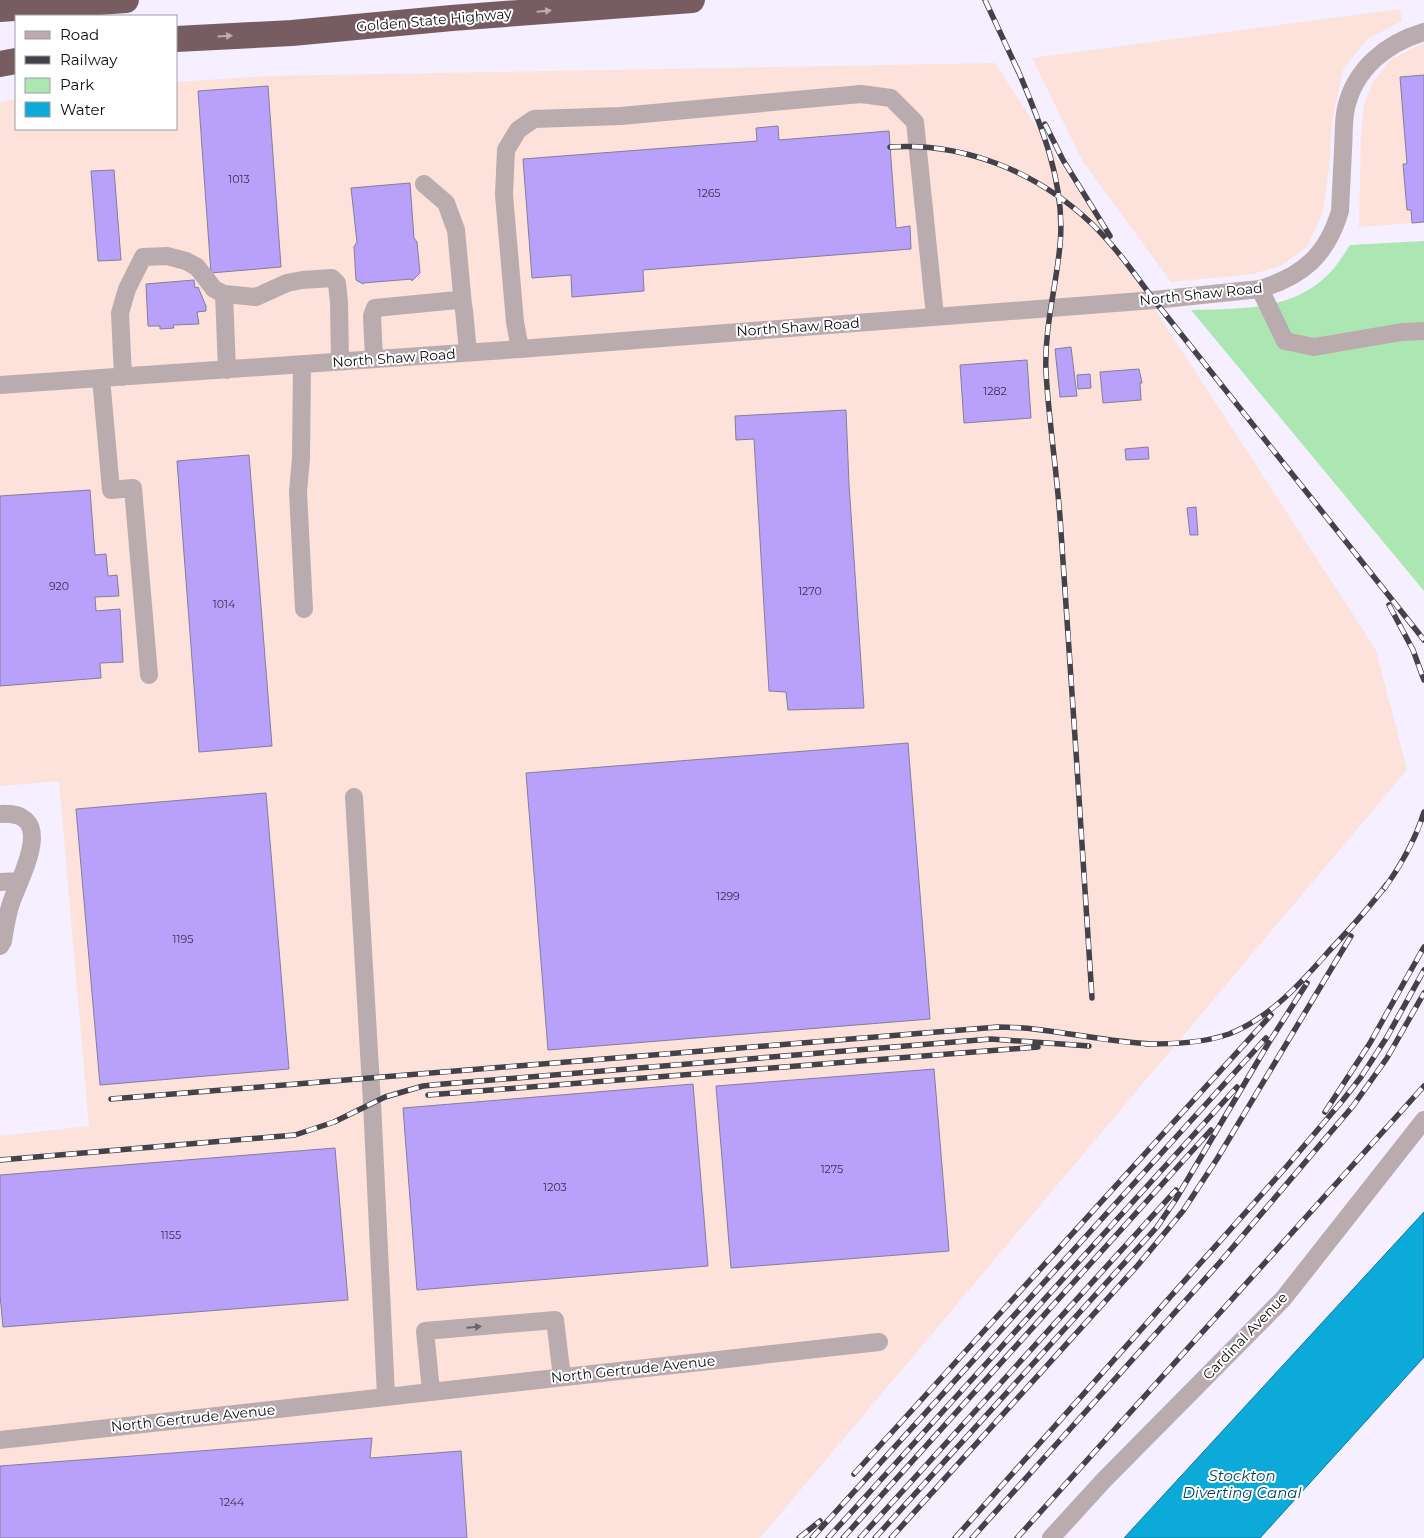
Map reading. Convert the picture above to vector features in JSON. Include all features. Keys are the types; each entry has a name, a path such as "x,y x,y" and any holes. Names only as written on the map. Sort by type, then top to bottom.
{"highway":[{"path":"0,9 126,0"},
{"name":"Golden State Highway","path":"178,39 292,32 692,0"},
{"path":"0,53 15,52"},
{"path":"0,64 15,61"}],"street":[{"name":"North Shaw Road","path":"0,385 520,349 1154,300 1260,290 1298,273 1316,258 1336,226 1340,211 1345,110 1355,82 1373,60 1385,50 1413,35 1424,32"},
{"path":"520,349 515,322 504,195 506,150 518,130 534,119 620,116 861,94 891,98 915,122 935,316"},
{"path":"424,184 446,203 456,230 468,352"},
{"path":"122,377 120,313 127,289 144,256 168,256 196,266 214,289 224,294 256,297 287,283 332,278 337,283 339,303 340,362"},
{"path":"1260,290 1285,341 1314,347 1402,332 1424,331"},
{"path":"224,294 227,370"},
{"path":"374,359 372,316 375,308 457,300 463,305"},
{"path":"302,364 301,458 298,492 304,609"},
{"path":"101,378 111,490 133,488 148,675"},
{"path":"354,798 372,1102 386,1396"},
{"path":"0,814 19,816 26,821 31,829 32,837 31,853 10,904 3,941 0,946"},
{"path":"0,882 20,881"},
{"name":"Cardinal Avenue","path":"1052,1538 1104,1480 1283,1299 1424,1120"},
{"path":"431,1392 425,1331 555,1320 562,1377"},
{"name":"North Gertrude Avenue","path":"0,1440 879,1342"}],"shaded area":[{"path":"1400,9 1402,21 1367,39 1343,70 1332,121 1329,167 1323,212 1307,247 1280,266 1253,274 1171,282 1082,160 1032,58"},
{"path":"1424,43 1424,222 1359,227 1361,136 1364,105 1373,82 1390,60"},
{"path":"995,63 1376,650 1407,770 760,1538 0,1538 0,1136 89,1126 59,781 0,786 0,102 15,99 15,130 178,130 178,82 269,76"}],"green space":[{"path":"1424,241 1424,591 1191,310 1231,309 1269,305 1287,300 1320,282 1335,267 1350,245"}],"water":[{"name":"Stockton Diverting Canal","path":"1424,1212 1424,1357 1260,1538 1124,1538"}],"building":[{"path":"1424,75 1424,222 1412,223 1411,210 1407,210 1403,164 1407,164 1400,77"},
{"path":"268,86 281,267 211,273 198,91"},
{"path":"778,126 779,140 889,131 896,228 910,226 911,249 643,270 644,291 572,297 571,275 532,278 523,159 757,141 756,128"},
{"path":"114,170 121,260 98,261 91,171"},
{"path":"410,183 414,238 417,242 420,273 412,281 412,279 363,284 356,280 354,247 357,242 351,188"},
{"path":"194,280 195,288 198,287 206,306 206,311 197,312 199,324 173,325 174,328 160,329 160,326 148,326 146,284"},
{"path":"1071,347 1077,396 1060,397 1055,349"},
{"path":"1027,360 1031,418 964,423 960,365"},
{"path":"1139,369 1142,383 1140,383 1141,400 1103,403 1100,372"},
{"path":"1090,374 1091,388 1078,389 1077,375"},
{"path":"846,410 864,708 788,710 786,692 769,691 754,439 736,440 735,416"},
{"path":"1148,447 1149,459 1126,460 1125,449"},
{"path":"249,455 272,746 199,752 177,461"},
{"path":"90,490 95,555 106,554 108,576 117,575 119,596 95,597 96,611 120,609 123,662 100,663 101,678 0,686 0,496"},
{"path":"1196,507 1198,535 1190,535 1187,508"},
{"path":"908,743 930,1019 548,1050 526,773"},
{"path":"266,793 289,1069 100,1085 76,809"},
{"path":"934,1069 949,1251 731,1268 716,1086"},
{"path":"693,1084 708,1266 417,1290 403,1108"},
{"path":"335,1148 348,1300 3,1327 0,1295 0,1175"},
{"path":"372,1438 370,1458 461,1451 467,1538 0,1538 0,1466"}],"railway":[{"path":"985,0 1020,75"},
{"path":"1017,68 1035,111 1050,155 1059,199 1061,222 1058,261 1048,324 1046,372 1060,512 1092,998"},
{"path":"1045,124 1063,160 1110,236"},
{"path":"890,147 918,147 945,150 972,155 998,164 1023,175 1047,189 1091,223 1124,260 1424,640"},
{"path":"1389,605 1413,650 1424,680"},
{"path":"1384,889 1407,852 1424,812"},
{"path":"1146,1044 1209,1039 1229,1034 1258,1019 1284,998 1307,975 1359,919 1387,884"},
{"path":"891,1538 1138,1265 1183,1211 1217,1159 1351,936"},
{"path":"1325,1112 1370,1043 1424,947"},
{"path":"955,1538 1287,1166 1343,1100 1361,1077 1387,1037 1424,970"},
{"path":"875,1538 1157,1227 1176,1199 1268,1044 1307,983"},
{"path":"972,1538 1222,1260 1353,1106 1387,1058 1424,993"},
{"path":"854,1474 1271,1015"},
{"path":"111,1099 998,1027 1037,1029 1152,1044"},
{"path":"812,1538 1266,1038"},
{"path":"0,1160 295,1135 334,1122 385,1097 423,1086 991,1039 1089,1046"},
{"path":"428,1095 1038,1047"},
{"path":"1017,1538 1424,1086"},
{"path":"828,1538 1237,1087"},
{"path":"843,1538 1211,1130"},
{"path":"860,1538 1176,1190"},
{"path":"799,1538 820,1521"}]}
